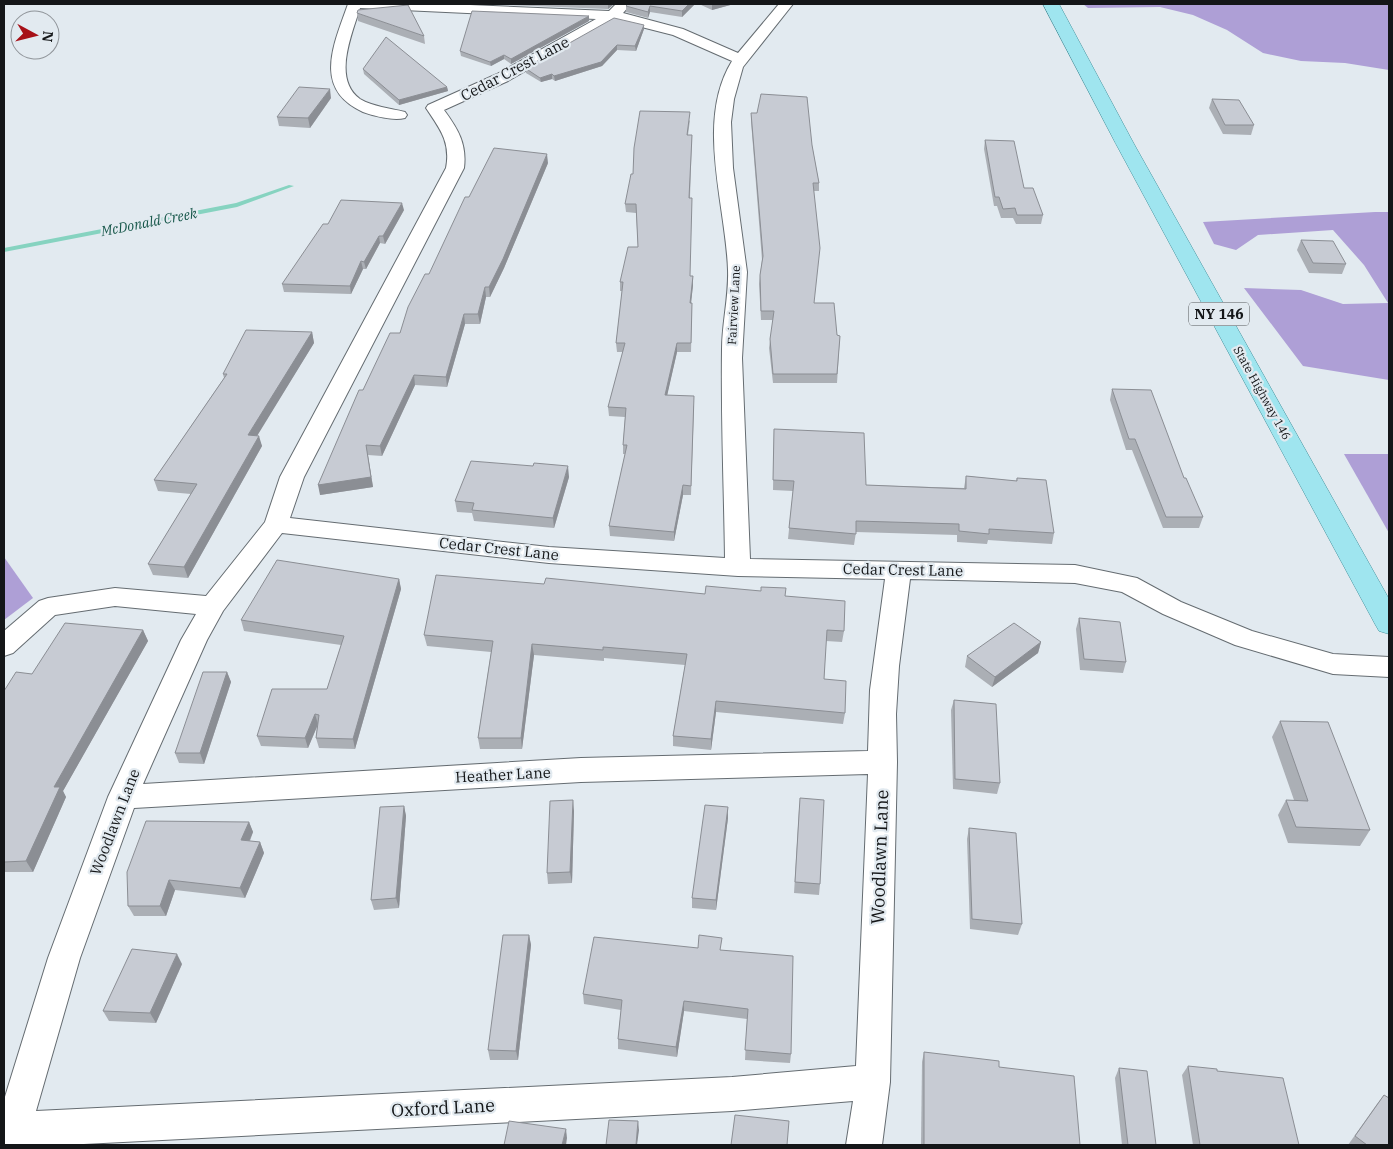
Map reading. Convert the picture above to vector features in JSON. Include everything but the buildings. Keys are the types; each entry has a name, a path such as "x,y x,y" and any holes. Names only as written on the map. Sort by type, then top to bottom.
{"main road":[{"name":"State Highway 146","path":"1051,4 1130,153 1389,624"}],"street":[{"path":"398,115 374,112 361,107 342,86 336,66 338,54 355,4 618,10 670,28 740,60"},
{"name":"Fairview Lane","path":"738,567 732,356 737,262 722,158 722,115 732,75 740,60 786,4"},
{"name":"Cedar Crest Lane","path":"618,10 472,94 434,108 453,134 458,152 455,168 292,477 276,524 549,555 738,567 1075,574 1128,584 1172,608 1244,638 1333,664 1389,667"},
{"name":"Woodlawn Lane","path":"11,1138 64,958 123,797 194,640 213,606 276,524"},
{"name":"Woodlawn Lane","path":"864,1145 872,1082 883,762 881,728 886,654 899,569"},
{"path":"4,646 48,607 115,597 213,606"},
{"name":"Heather Lane","path":"123,797 581,770 883,762"},
{"name":"Oxford Lane","path":"11,1138 732,1094 872,1082"}],"shaded area":[{"path":"1083,4 1389,4 1389,70 1345,63 1301,61 1263,53 1227,30 1193,15 1160,7 1088,8"},
{"path":"1389,212 1389,380 1303,366 1244,288 1301,290 1343,304 1388,303 1364,265 1333,230 1258,235 1236,250 1214,244 1203,222"},
{"path":"1344,454 1389,454 1389,533"},
{"path":"4,557 33,598 4,620"}],"waterway":[{"name":"McDonald Creek","path":"4,250 237,205 291,186"}]}
